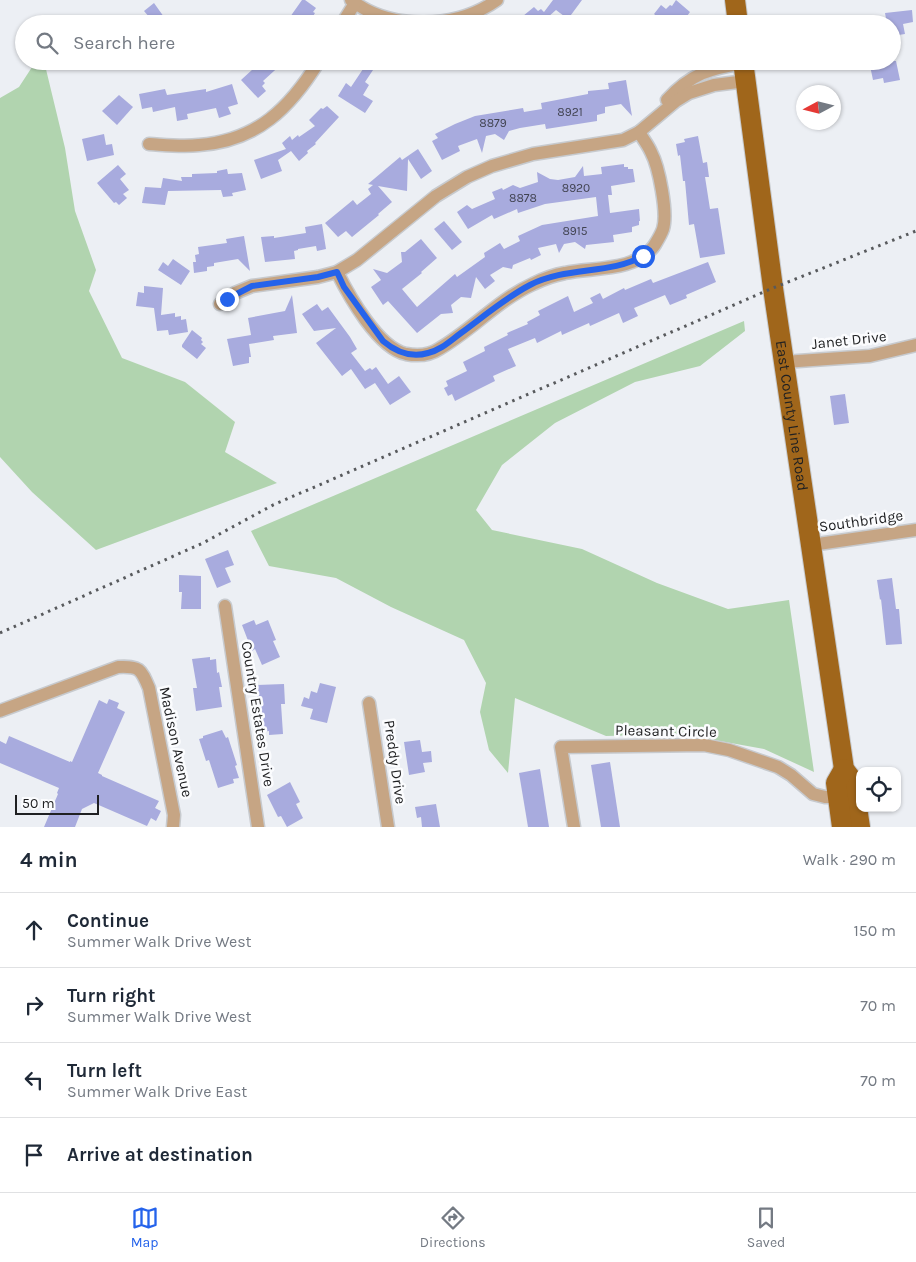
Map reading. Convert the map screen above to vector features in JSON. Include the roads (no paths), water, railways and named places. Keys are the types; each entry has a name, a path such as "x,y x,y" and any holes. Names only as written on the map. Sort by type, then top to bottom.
{"main road":[{"path":"735,0 737,15"},
{"name":"East County Line Road","path":"744,70 784,362 844,768 853,781 860,827"},
{"name":"East County Line Road","path":"842,827 836,783 844,768"}],"street":[{"path":"466,15 486,7 497,0"},
{"path":"346,15 353,2 383,15"},
{"path":"150,144 182,146 208,144 229,140 253,130 275,116 290,102 304,86 314,70"},
{"path":"640,132 670,97 687,82 709,70"},
{"path":"220,304 252,286 318,277 337,272 362,256 436,196 482,170 522,156 618,141 640,132 676,101 689,93 714,85 740,70"},
{"path":"337,272 344,287 383,341 399,352 420,355 439,349 529,286 563,273 632,262 650,251 663,228 665,214 658,170 651,150 640,132"},
{"name":"Janet Drive","path":"784,362 870,356 916,345"},
{"name":"Southbridge","path":"811,545 916,530"},
{"name":"Country Estates Drive","path":"225,606 258,827"},
{"name":"Madison Avenue","path":"0,711 118,667 131,666 142,672 149,688 174,814 173,827"},
{"name":"Preddy Drive","path":"369,702 388,827"},
{"name":"Pleasant Circle","path":"574,827 561,747 704,745 717,747 781,768 813,794 837,797"}],"railway":[{"path":"0,633 203,543 273,505 773,288 916,231"}]}
